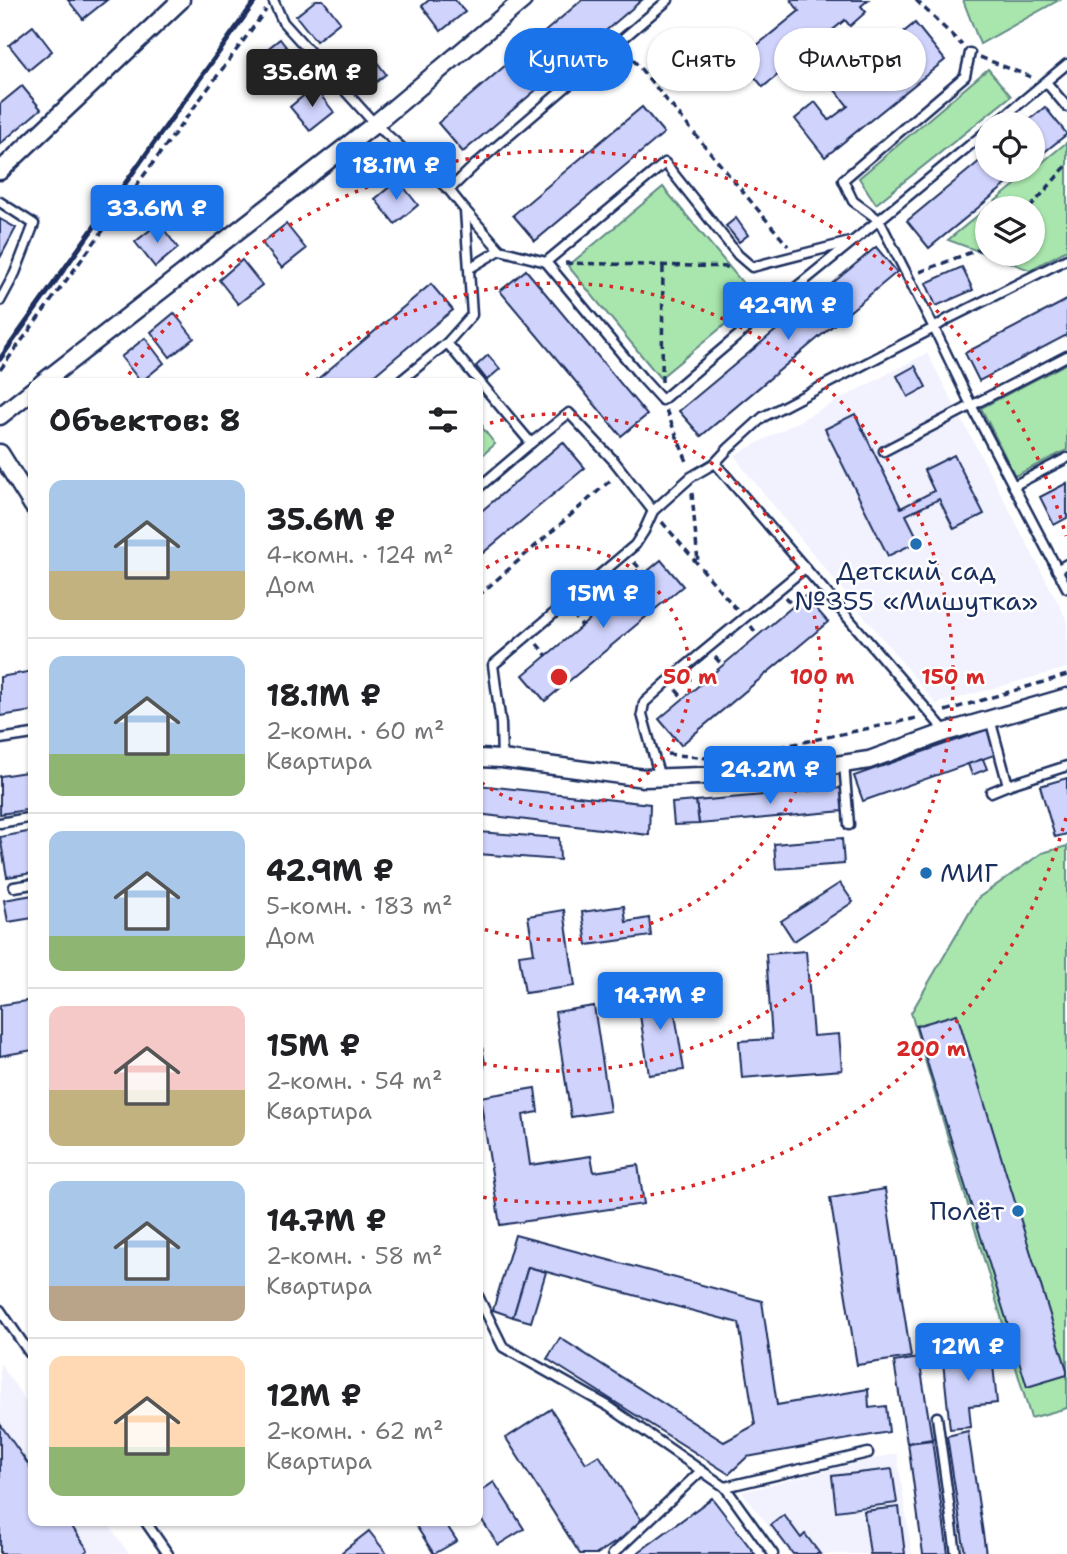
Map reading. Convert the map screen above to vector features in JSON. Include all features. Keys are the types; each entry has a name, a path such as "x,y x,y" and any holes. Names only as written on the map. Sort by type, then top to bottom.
{"street":[{"path":"0,171 181,0"},
{"path":"48,378 375,124 523,0"},
{"path":"0,416 28,394"},
{"path":"0,453 28,498"},
{"path":"483,758 645,778 783,774 869,760 946,732 1067,697"}],"lane":[{"path":"633,29 668,0"},
{"path":"273,1 283,22 375,124 449,190 500,250 546,262 662,400 975,141"},
{"path":"970,53 965,76 843,180 853,201 879,220 971,405 1067,588"},
{"path":"1010,112 1067,64"},
{"path":"1046,82 1067,107"},
{"path":"449,190 561,91"},
{"path":"546,262 665,163 738,255 752,267 850,242"},
{"path":"0,202 34,224 15,273 0,301"},
{"path":"404,378 447,343 472,315 465,210"},
{"path":"470,268 500,250"},
{"path":"502,759 501,724 493,665 635,545 653,511 691,477 715,463 763,417 1067,259"},
{"path":"447,343 476,378"},
{"path":"884,451 1067,356"},
{"path":"483,386 531,443"},
{"path":"483,484 569,413 622,471 653,511"},
{"path":"1013,486 1067,458"},
{"path":"715,463 946,732"},
{"path":"1057,570 1067,564"},
{"path":"660,778 642,714 644,703 805,568"},
{"path":"990,719 1008,785"},
{"path":"0,739 28,735"},
{"path":"844,764 849,825"},
{"path":"991,792 1067,765"},
{"path":"0,823 28,818"},
{"path":"14,887 28,885"},
{"path":"483,1306 503,1347 608,1406 725,1487 773,1554"},
{"path":"0,1310 28,1351"},
{"path":"937,1416 956,1554"},
{"path":"725,1487 868,1453"},
{"path":"613,1554 701,1471"},
{"path":"148,1526 168,1554"}],"path":[{"path":"0,370 273,1"},
{"path":"633,60 796,256"},
{"path":"1040,196 1067,165"},
{"path":"908,277 975,251"},
{"path":"546,262 752,267"},
{"path":"663,265 662,400 688,462 698,563"},
{"path":"483,592 622,471"},
{"path":"653,511 744,618"},
{"path":"722,759 931,715 1067,675"},
{"path":"653,753 708,758"}],"shaded area":[{"name":"Детский сад №355 «Мишутка»","path":"927,353 1067,620 1067,668 936,704 735,455"},
{"path":"0,1363 28,1405 28,1526 109,1526 129,1554 0,1554"},
{"path":"897,1453 912,1554 790,1554 742,1492"}],"green space":[{"path":"963,0 1059,0 980,44"},
{"path":"988,69 1011,96 991,112 975,112 975,125 876,204 859,178"},
{"path":"1067,142 1067,250 1045,262 1045,196 1001,196 1018,182 1045,182 1045,160"},
{"path":"663,187 756,299 660,378 568,266"},
{"path":"975,218 975,250 948,240"},
{"path":"1019,266 1037,266 1030,270"},
{"path":"1067,363 1067,450 1015,476 981,408"},
{"path":"483,428 495,444 483,455"},
{"name":"Полёт","path":"1067,846 1067,1408 1031,1418 911,1013 978,898 1042,853"}],"building":[{"path":"68,0 107,0 83,19"},
{"path":"316,0 323,0 340,22 316,41 296,16"},
{"path":"429,0 455,0 465,12 441,31 422,6"},
{"path":"582,0 642,0 609,28 549,28"},
{"path":"791,0 868,0 861,6 866,12 850,26 845,20 835,28 778,28 799,11"},
{"path":"33,26 52,51 29,70 9,45"},
{"path":"774,31 774,78 763,87 760,83 760,43"},
{"path":"926,37 945,60 926,75"},
{"path":"280,39 301,66 282,81 261,54"},
{"path":"367,49 386,74 363,93 343,68"},
{"path":"504,67 504,91 535,91 463,152 438,123"},
{"path":"22,86 41,109 0,144 0,104"},
{"path":"314,87 334,112 310,131 290,107"},
{"path":"836,91 907,91 825,157 795,119 815,102 829,120 848,106"},
{"path":"642,107 664,133 535,241 513,215"},
{"path":"1045,107 1067,134 1045,152 1045,112 1039,112"},
{"path":"975,165 975,182 1009,182 992,196 975,196 975,210 929,248 907,221"},
{"path":"398,180 418,205 395,224 375,199"},
{"path":"736,218 748,235 739,242 726,226"},
{"path":"0,219 16,228 0,258"},
{"path":"159,223 178,248 155,267 135,242"},
{"path":"286,224 306,249 282,268 262,243"},
{"path":"876,247 897,272 701,436 679,411"},
{"path":"242,260 262,285 238,304 219,280"},
{"path":"962,267 973,290 936,306 926,283"},
{"path":"526,270 647,415 621,436 500,291"},
{"path":"431,284 453,310 371,378 319,378"},
{"path":"1067,300 1067,335 979,381 965,353"},
{"path":"174,313 194,338 170,357 151,332"},
{"path":"145,338 164,363 146,378 138,378 121,357"},
{"path":"488,355 500,369 487,380 476,366"},
{"path":"915,366 926,387 908,397 897,376"},
{"path":"855,414 901,508 934,491 924,470 954,455 984,514 954,529 939,499 906,515 919,541 888,556 825,429"},
{"path":"563,442 585,468 483,553 483,510"},
{"path":"1067,483 1067,518 1054,525 1040,497"},
{"path":"661,560 683,586 545,701 523,675"},
{"path":"805,596 828,622 681,745 659,719"},
{"path":"28,672 28,712 0,716 0,677"},
{"path":"988,729 997,754 863,801 854,776"},
{"path":"983,759 987,769 972,775 968,764"},
{"path":"28,772 28,810 0,814 0,776"},
{"path":"1067,778 1067,834 1055,837 1040,786"},
{"path":"483,786 650,804 649,835 483,815"},
{"path":"841,788 843,811 699,824 696,801"},
{"path":"696,801 699,824 674,825 672,803"},
{"path":"28,832 28,874 7,877 0,837"},
{"path":"483,832 559,838 560,860 483,854"},
{"path":"842,838 844,864 776,869 774,844"},
{"path":"840,883 853,902 794,941 781,921"},
{"path":"28,896 28,919 8,922 4,900"},
{"path":"624,906 626,922 649,918 651,936 587,945 582,912"},
{"path":"564,910 575,986 525,993 519,955 534,953 528,916"},
{"path":"806,951 813,1036 839,1034 842,1070 742,1078 739,1041 772,1039 766,954"},
{"path":"671,989 684,1070 649,1075 637,995"},
{"path":"28,1001 28,1051 0,1056 0,1005"},
{"path":"594,1006 610,1111 571,1117 555,1012"},
{"path":"957,1014 1067,1370 1067,1375 1027,1387 916,1026"},
{"path":"535,1088 538,1112 523,1115 530,1165 591,1156 594,1172 638,1165 644,1204 500,1225 483,1116 483,1097"},
{"path":"885,1189 911,1357 857,1365 830,1198"},
{"path":"515,1235 762,1301 777,1405 868,1389 869,1408 886,1406 889,1432 747,1457 729,1474 547,1359 560,1338 724,1442 755,1425 739,1323 528,1267 513,1317 493,1310"},
{"path":"528,1267 546,1272 531,1322 513,1317"},
{"path":"991,1346 997,1403 969,1406 971,1427 950,1429 942,1352"},
{"path":"919,1358 932,1439 907,1443 894,1362"},
{"path":"551,1409 586,1463 599,1455 644,1524 597,1554 580,1554 506,1438"},
{"path":"0,1424 28,1464 28,1526 71,1526 88,1550 83,1554 0,1554"},
{"path":"968,1431 986,1554 965,1554 947,1436"},
{"path":"932,1440 948,1554 923,1554 908,1443"},
{"path":"892,1469 897,1503 836,1511 832,1476"},
{"path":"494,1482 524,1529 498,1545 483,1522 483,1490"},
{"path":"712,1498 755,1554 636,1554"},
{"path":"899,1507 905,1554 870,1554 864,1511"},
{"path":"784,1515 801,1538 805,1534 820,1554 793,1554 771,1525"},
{"path":"416,1526 447,1526 457,1541 434,1554"},
{"path":"369,1531 387,1554 343,1554 342,1552"}],"railway":[{"path":"0,359 256,0"}],"place":[{"name":"Детский сад №355 «Мишутка»","path":"916,544"},
{"name":"МИГ","path":"926,873"},
{"name":"Полёт","path":"1018,1211"}]}
